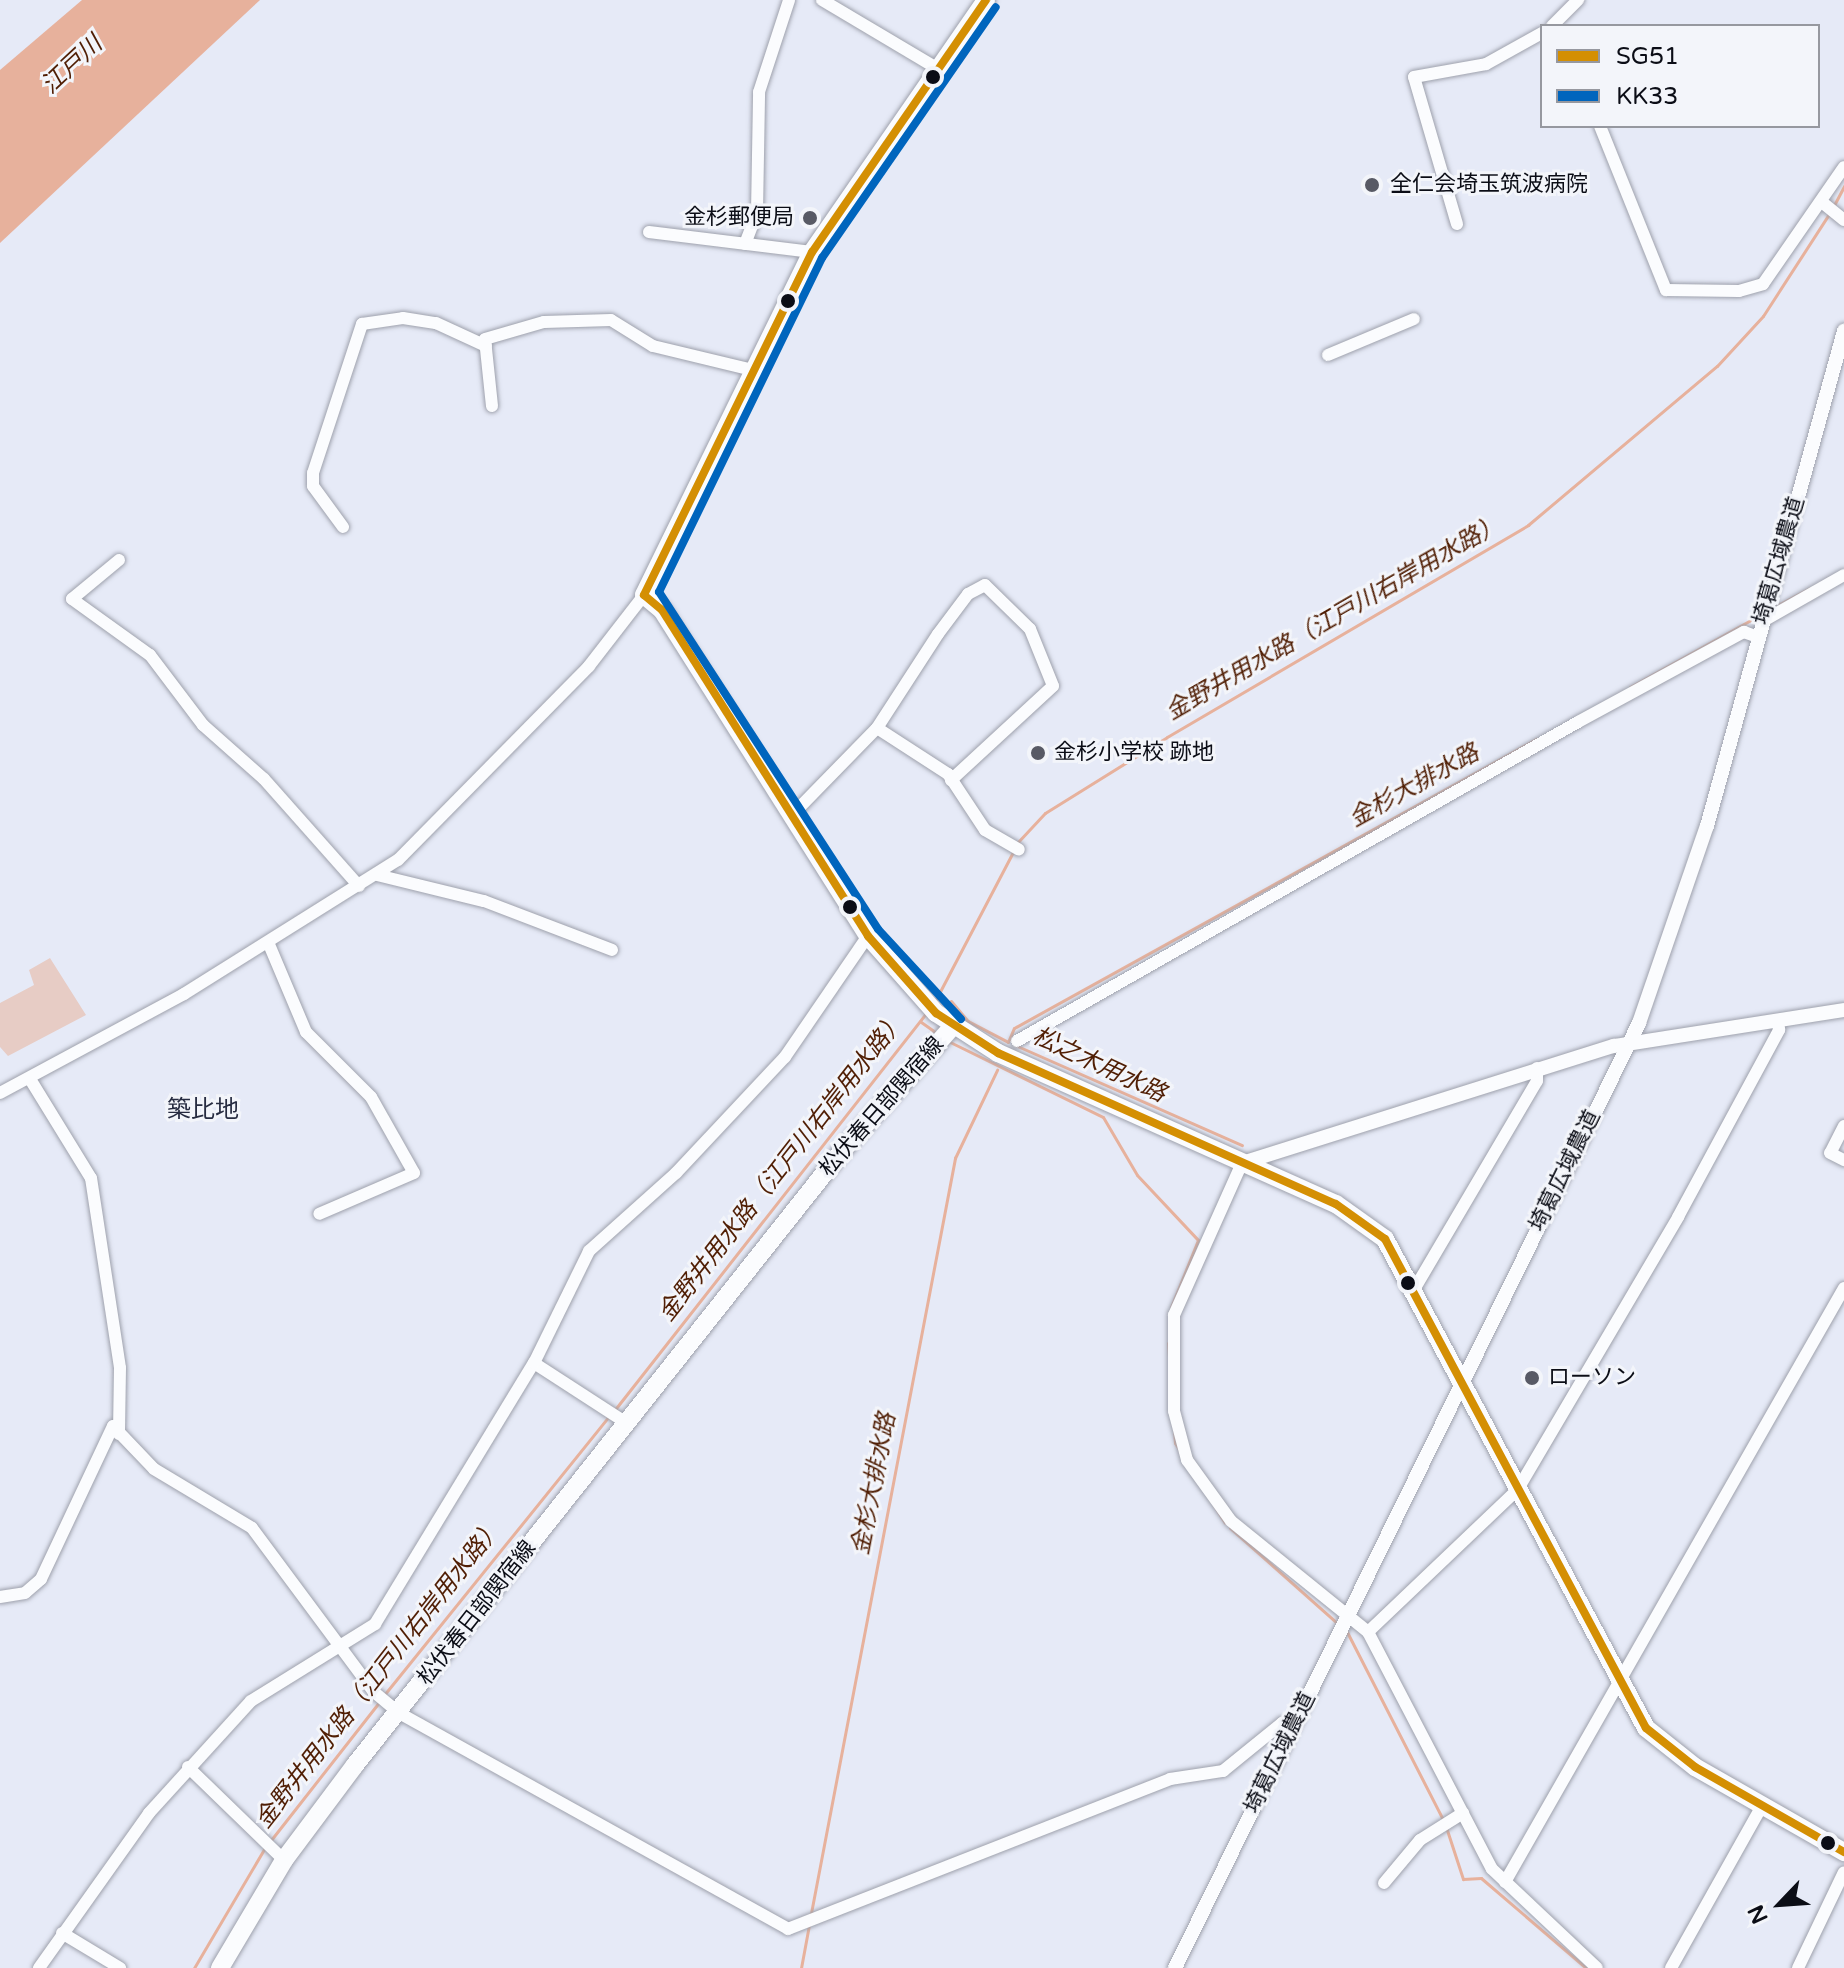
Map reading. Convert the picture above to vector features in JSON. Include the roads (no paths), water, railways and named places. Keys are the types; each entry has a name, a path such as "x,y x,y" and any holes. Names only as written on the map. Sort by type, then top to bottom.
{"main road":[{"path":"644,595 812,252 986,0"},
{"name":"松伏春日部関宿線","path":"220,1968 284,1860 625,1422 952,1027 868,936 662,610 644,595"},
{"path":"952,1027 1362,1218 1385,1239 1415,1288 1619,1683 1661,1743 1762,1806 1844,1852"}],"street":[{"path":"745,244 757,212 759,92 789,0"},
{"path":"822,0 938,69"},
{"path":"1559,24 1578,0"},
{"path":"1457,224 1414,77 1421,67 1486,64 1540,34"},
{"path":"1601,128 1666,290 1754,290 1776,272 1844,167"},
{"path":"1823,203 1839,216"},
{"path":"649,232 812,252"},
{"path":"343,527 313,486 313,473 365,319 436,323 486,346"},
{"path":"1328,355 1414,319"},
{"path":"492,406 485,339 544,322 611,320 653,346 753,370"},
{"name":"埼葛広域農道","path":"1175,1968 1628,1044 1681,913 1844,331"},
{"path":"119,560 72,599 150,655 212,735 264,779 359,886"},
{"path":"1763,621 1844,575"},
{"path":"793,814 877,728 968,594 977,586 996,591 1030,629 1053,686 951,780"},
{"path":"0,1093 30,1079 268,942 377,875 443,819 567,689 644,595"},
{"path":"1017,1041 1591,715 1744,632 1758,637"},
{"path":"877,728 951,780 985,830 1014,848"},
{"path":"377,875 484,901 612,950"},
{"path":"39,1968 188,1767 251,1701 338,1643 375,1624 391,1603 534,1363 589,1251 676,1173 785,1057 868,936"},
{"path":"268,942 306,1032 371,1097 414,1173 319,1214"},
{"path":"1597,1968 1505,1882 1463,1813 1368,1632 1231,1521 1197,1478 1179,1436 1174,1315 1242,1163 1537,1068 1628,1044 1844,1010"},
{"path":"1368,1632 1518,1489 1678,1217 1779,1030 1778,1020"},
{"path":"1415,1288 1529,1095 1537,1068"},
{"path":"30,1079 91,1178 120,1368 119,1434"},
{"path":"1844,1126 1830,1153 1844,1160"},
{"path":"1505,1882 1844,1288"},
{"path":"534,1363 625,1422"},
{"path":"0,1597 25,1593 41,1579 113,1426 154,1469 252,1528 338,1643 399,1713 788,1929 1170,1779 1223,1771 1282,1723 1292,1726"},
{"path":"188,1767 284,1860"},
{"path":"1671,1968 1762,1806"},
{"path":"1384,1883 1420,1840 1463,1813"},
{"path":"1798,1968 1844,1872"},
{"path":"62,1933 120,1968"}],"water":[{"name":"江戸川","path":"82,0 260,0 0,243 0,70"}],"waterway":[{"name":"金野井用水路（江戸川右岸用水路）","path":"1833,207 1844,186"},
{"name":"金野井用水路（江戸川右岸用水路）","path":"1017,843 1045,813 1167,737 1528,525 1717,366 1763,316 1829,214"},
{"name":"金杉大排水路","path":"1774,607 1809,588"},
{"name":"金杉大排水路","path":"1630,687 1760,615"},
{"name":"金杉大排水路","path":"1008,1042 1014,1028 1536,739"},
{"name":"金野井用水路（江戸川右岸用水路）","path":"934,1003 1014,850"},
{"name":"松之木用水路","path":"951,1001 968,1021 1008,1042"},
{"name":"金野井用水路（江戸川右岸用水路）","path":"613,1412 927,1012"},
{"path":"921,1022 937,1033"},
{"path":"950,1042 1103,1117 1137,1175 1198,1240 1171,1307"},
{"name":"松之木用水路","path":"1015,1045 1242,1145"},
{"name":"金杉大排水路","path":"811,1913 955,1158 997,1070"},
{"path":"1168,1343 1175,1443 1225,1523"},
{"name":"金野井用水路（江戸川右岸用水路）","path":"384,1695 608,1417"},
{"path":"1230,1528 1338,1624"},
{"path":"1347,1632 1443,1820"},
{"name":"金野井用水路（江戸川右岸用水路）","path":"271,1840 380,1701"},
{"path":"1446,1827 1463,1879 1481,1878 1586,1968"},
{"name":"金野井用水路（江戸川右岸用水路）","path":"194,1968 266,1846"},
{"name":"金杉大排水路","path":"801,1968 809,1925"}],"place":[{"name":"全仁会埼玉筑波病院","path":"1372,185"},
{"name":"金杉郵便局","path":"810,218"},
{"name":"金杉小学校 跡地","path":"1038,753"},
{"name":"ローソン","path":"1532,1378"}],"district":[{"name":"築比地","path":"203,1110"}]}
